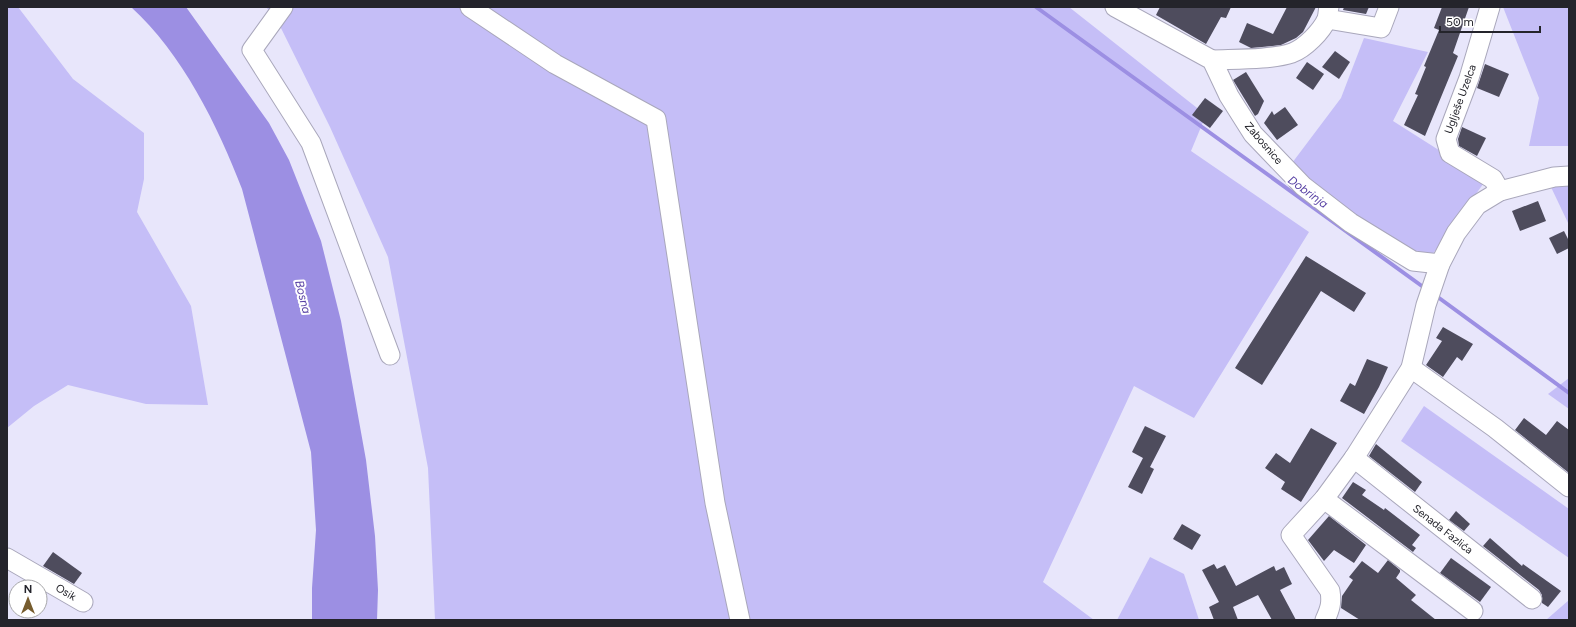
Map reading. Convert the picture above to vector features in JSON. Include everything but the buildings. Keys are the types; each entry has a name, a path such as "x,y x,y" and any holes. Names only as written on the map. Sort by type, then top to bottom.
{"street":[{"path":"283,7 252,50 311,143 390,355"},
{"path":"470,7 555,64 656,119 715,503 740,620"},
{"path":"1115,7 1141,14 1212,60 1260,58 1292,53 1306,45 1328,13 1381,28 1389,7"},
{"name":"Uglješe Uzelca","path":"1490,7 1468,78 1446,139 1450,153 1493,179 1500,191"},
{"name":"Zabosnice","path":"1212,60 1229,96 1253,134 1303,186 1351,223 1413,261 1440,264"},
{"path":"1325,620 1331,609 1332,600 1330,591 1291,535 1324,499 1354,458 1412,368 1426,305 1440,264 1456,233 1477,205 1500,191 1554,177 1569,176"},
{"path":"1412,368 1494,428 1569,487"},
{"name":"Senada Fazlića","path":"1354,458 1532,599"},
{"path":"1324,499 1474,611"},
{"name":"Osik","path":"7,558 83,602"}],"shaded area":[{"path":"7,7 18,7 73,79 144,133 144,179 137,212 191,306 208,405 146,404 68,385 34,406 7,428"},
{"path":"266,7 1069,7 1206,115 1191,151 1309,232 1194,418 1134,386 1043,582 1094,620 435,620 428,468 388,257 330,127 276,18"},
{"path":"1503,7 1569,7 1569,146 1529,146 1539,98"},
{"path":"1364,38 1428,52 1393,121 1486,180 1424,266 1283,175 1341,98"},
{"path":"1569,184 1569,225 1550,185"},
{"path":"1569,378 1569,409 1548,394"},
{"path":"1424,406 1569,509 1569,558 1401,441"},
{"path":"1150,557 1184,574 1199,620 1117,620"},
{"path":"1569,600 1569,620 1546,620"}],"water":[{"name":"Bosna","path":"131,7 186,7 269,123 289,160 321,241 341,321 366,460 375,536 378,590 377,620 312,620 312,588 316,530 311,452 242,189 222,140 197,92 166,46 149,25"}],"waterway":[{"name":"Dobrinja","path":"1036,7 1426,289"},
{"name":"Dobrinja","path":"1435,295 1569,393"}]}
